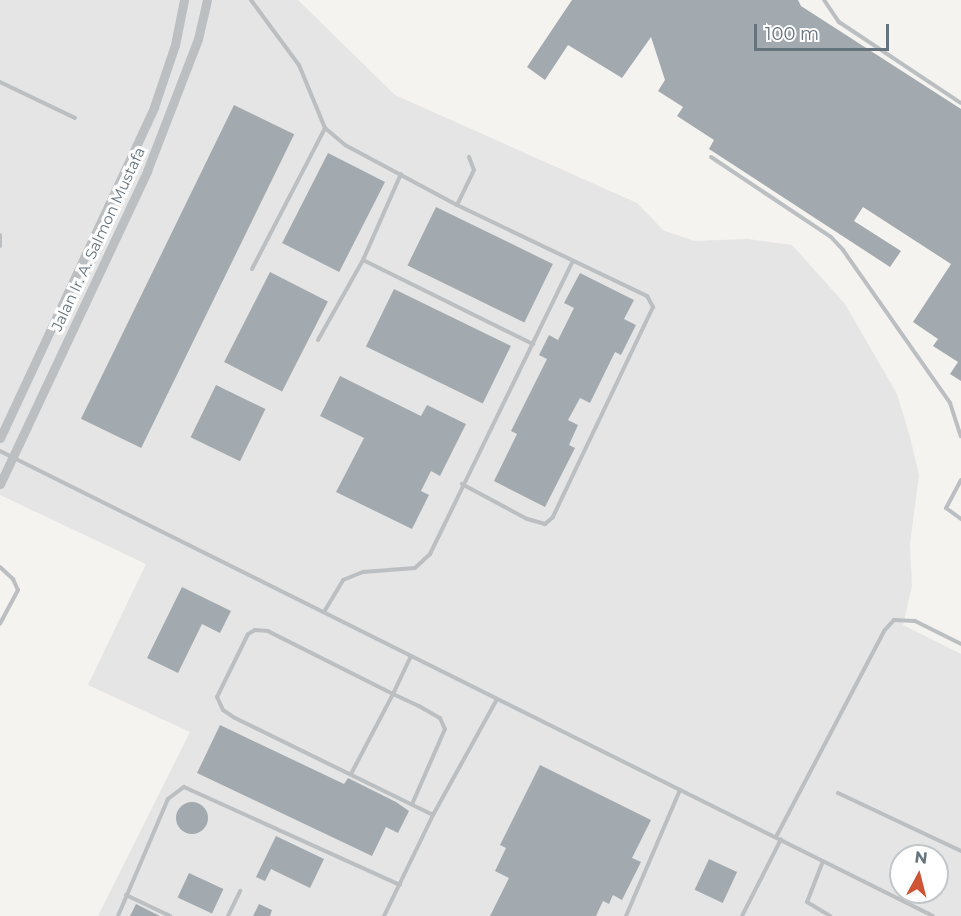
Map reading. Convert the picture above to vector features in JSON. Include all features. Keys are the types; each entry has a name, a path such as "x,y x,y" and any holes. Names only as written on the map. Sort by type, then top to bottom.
{"street":[{"name":"Jalan Ir. A. Salmon Mustafa","path":"0,438 154,108 175,45 184,0"},
{"name":"Jalan Ir. A. Salmon Mustafa","path":"0,484 147,171 198,39 207,0"}],"lane":[{"path":"252,0 300,65 325,128 345,145 458,205 646,296 653,307 558,506 545,524 527,519 462,484"},
{"path":"824,0 839,21 961,103"},
{"path":"0,82 75,118"},
{"path":"252,269 325,128"},
{"path":"711,156 831,237 843,250 950,403 961,436"},
{"path":"458,205 474,170 469,157"},
{"path":"318,340 363,260 401,174"},
{"path":"0,235 0,246"},
{"path":"363,260 533,344"},
{"path":"324,612 337,587 353,574 406,570 426,559 573,261"},
{"path":"0,451 933,916"},
{"path":"961,480 946,508 961,519"},
{"path":"0,567 13,579 18,590 0,624"},
{"path":"742,916 884,631 894,620 915,621 961,644"},
{"path":"412,804 445,729 440,718 268,631 255,630 245,639 217,697 223,710 433,815"},
{"path":"351,774 411,656"},
{"path":"384,916 433,815 497,699"},
{"path":"118,916 168,799 184,787 400,885"},
{"path":"626,916 680,789"},
{"path":"838,793 961,851"},
{"path":"823,861 807,902 830,916"},
{"path":"228,916 240,891"},
{"path":"126,895 170,916"}],"shaded area":[{"path":"0,0 298,0 395,95 637,203 663,230 694,241 748,239 792,245 845,304 897,394 919,475 910,544 912,586 903,625 961,654 961,916 98,916 190,732 88,685 146,564 0,495"}],"building":[{"path":"572,0 798,0 801,6 961,109 961,381 950,374 958,362 933,346 938,339 913,322 951,264 863,207 854,221 901,251 890,267 709,149 714,140 677,116 683,107 658,91 665,80 651,37 622,78 568,45 545,80 527,67"},
{"path":"234,105 294,134 141,448 81,419"},
{"path":"328,153 385,182 339,272 282,243"},
{"path":"436,207 553,264 524,322 408,265"},
{"path":"270,272 328,302 282,392 224,362"},
{"path":"580,273 634,300 624,319 636,325 621,355 615,352 590,403 580,398 568,420 578,425 569,445 575,448 545,507 494,481 517,434 511,431 547,359 539,355 549,335 558,340 574,308 564,303"},
{"path":"394,289 511,346 483,404 366,347"},
{"path":"340,376 421,416 427,405 466,424 440,476 431,471 421,491 429,495 412,529 336,492 364,438 320,416"},
{"path":"216,385 265,409 240,461 191,437"},
{"path":"182,587 231,611 220,633 202,624 178,673 147,658"},
{"path":"220,725 344,784 348,778 396,802 409,811 398,833 386,827 372,856 197,773"},
{"path":"540,765 651,820 632,858 641,862 622,900 613,895 609,904 603,901 596,916 490,916 509,878 495,871 506,848 500,845"},
{"path":"192,802 204,806 208,818 204,830 192,834 180,830 176,818 180,806"},
{"path":"276,836 324,859 310,888 271,869 265,881 256,877"},
{"path":"709,859 737,872 723,903 695,890"},
{"path":"189,873 223,889 212,914 178,897"},
{"path":"136,904 160,916 130,916"},
{"path":"259,904 272,910 270,916 253,916"}]}
